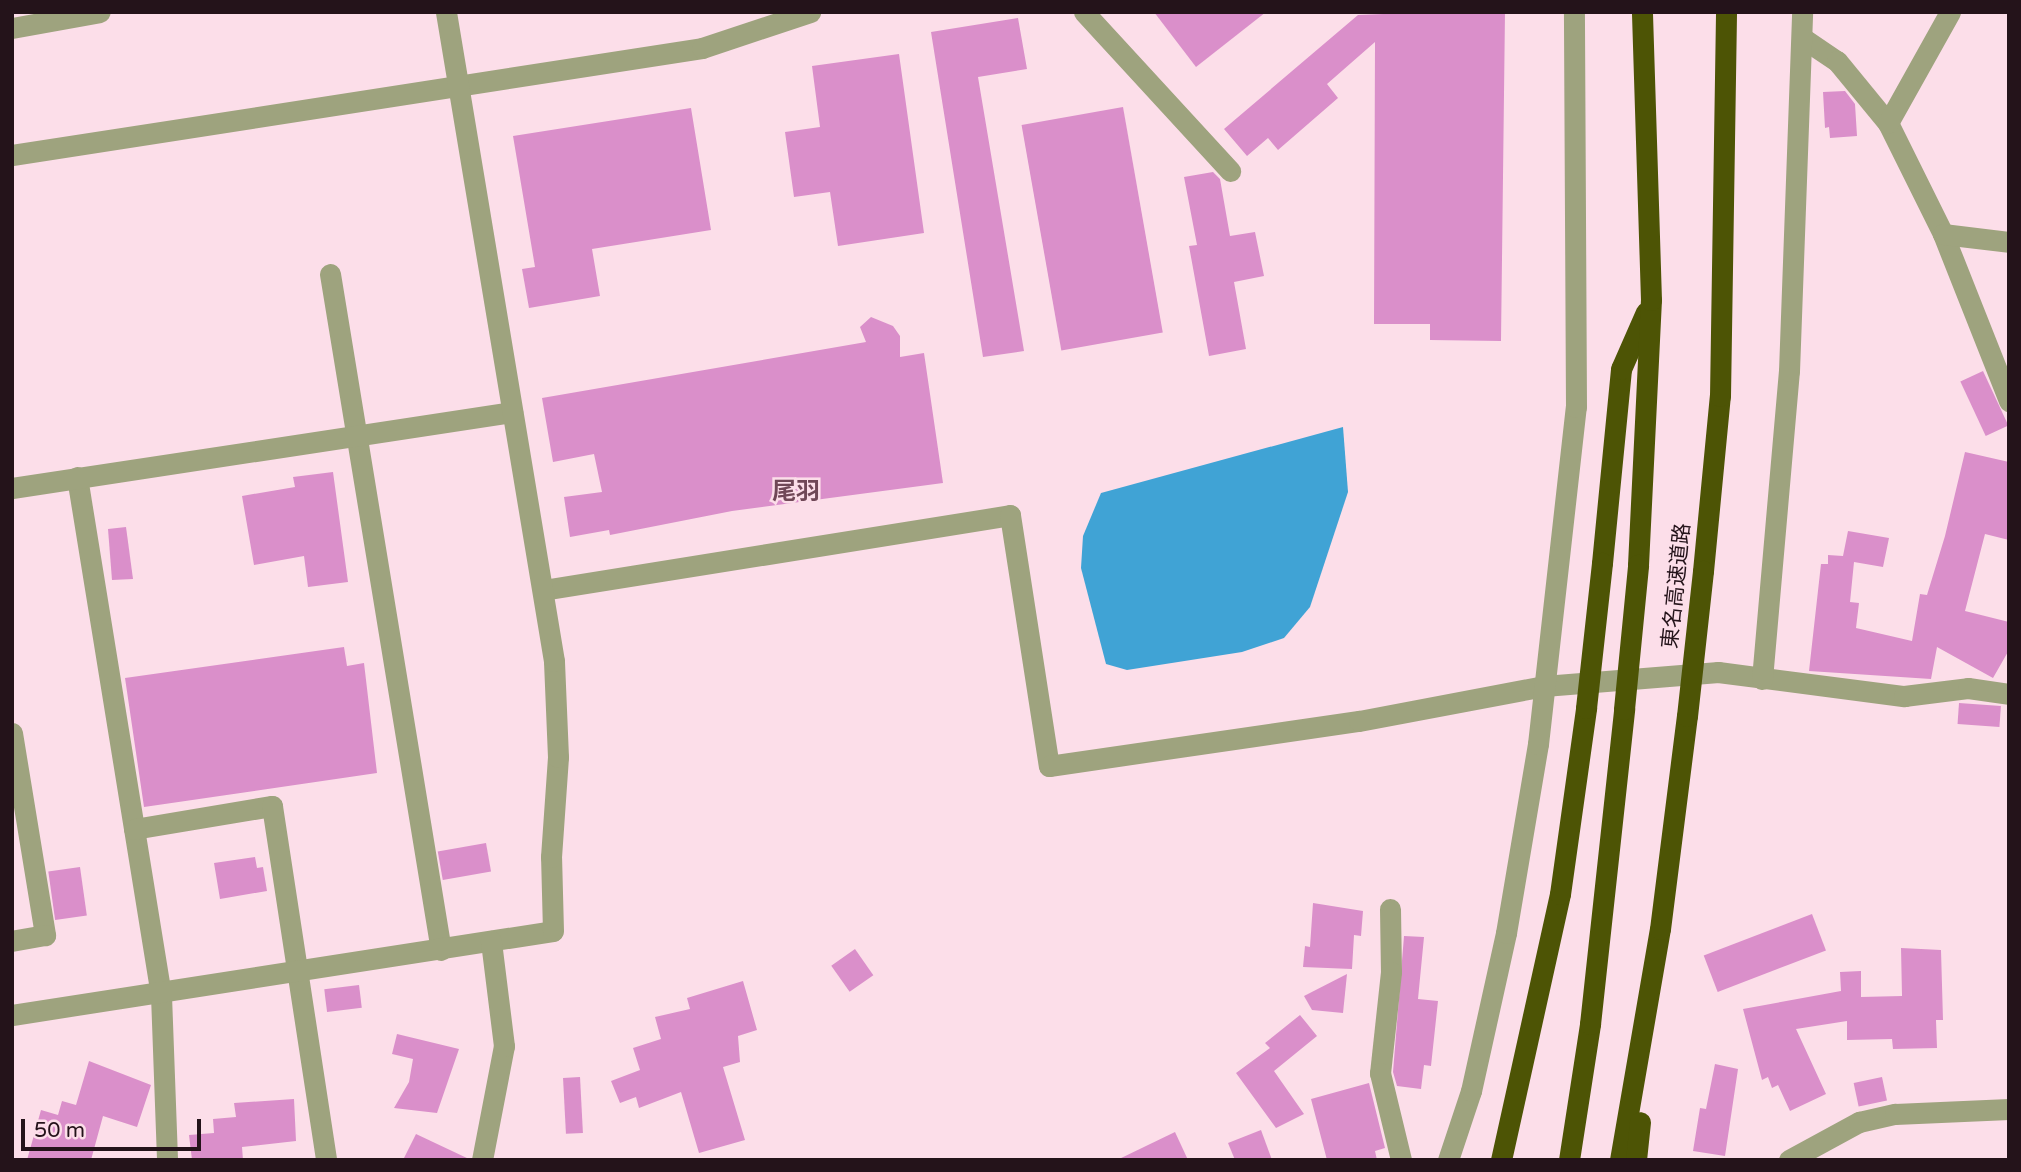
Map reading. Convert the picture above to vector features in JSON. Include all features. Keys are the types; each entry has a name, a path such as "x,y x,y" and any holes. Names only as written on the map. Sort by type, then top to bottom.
{"highway":[{"name":"東名高速道路","path":"1569,1160 1590,1024 1638,565 1651,300 1642,12"},
{"name":"東名高速道路","path":"1620,1160 1660,929 1687,716 1720,397 1727,12"},
{"path":"1502,1160 1560,894 1586,708 1621,369 1651,300"},
{"path":"1636,1160 1660,929"}],"street":[{"path":"12,28 100,12"},
{"path":"12,1015 161,995 553,931 551,857 558,757 554,661 446,12"},
{"path":"12,155 702,48 810,12"},
{"path":"1084,12 1230,172"},
{"path":"1448,1160 1471,1091 1506,933 1545,686 1576,407 1574,12"},
{"path":"1762,679 1790,371 1804,39 1802,12"},
{"path":"1888,123 1950,12"},
{"path":"1804,39 1837,61 1888,123 1943,234 2009,401"},
{"path":"1943,234 2009,242"},
{"path":"330,274 441,950"},
{"path":"12,488 512,412"},
{"path":"77,477 161,995 167,1160"},
{"path":"543,590 1010,515 1049,765 1359,721 1545,686 1718,672 1904,696 1968,688 2009,694"},
{"path":"12,733 45,935 12,941"},
{"path":"134,829 272,806 300,973 326,1160"},
{"path":"1390,909 1391,972 1380,1073 1401,1160"},
{"path":"482,1160 503,1046 491,941"},
{"path":"1789,1160 1859,1122 1895,1114 2009,1109"}],"water":[{"path":"1343,427 1348,492 1310,607 1284,638 1242,652 1127,670 1106,664 1081,568 1083,536 1101,493"}],"building":[{"path":"1154,12 1266,12 1196,67"},
{"path":"1505,12 1501,341 1430,340 1430,324 1374,324 1375,42 1327,84 1338,98 1278,150 1268,138 1247,156 1224,129 1358,15"},
{"path":"1018,18 1027,69 978,77 1024,351 983,357 931,32"},
{"path":"899,54 924,233 838,246 830,192 794,197 785,132 820,127 812,66"},
{"path":"1845,91 1855,104 1857,136 1830,138 1829,127 1825,128 1823,92"},
{"path":"1123,107 1163,333 1061,350 1022,125"},
{"path":"691,108 711,230 592,249 600,296 529,308 522,269 535,267 513,136"},
{"path":"1213,172 1220,179 1230,236 1255,232 1264,276 1234,282 1246,349 1209,356 1189,246 1197,245 1184,177"},
{"path":"871,317 893,326 900,336 900,357 924,353 943,483 732,511 610,535 609,530 570,537 564,497 602,492 594,454 553,462 542,398 866,342 860,327"},
{"path":"1983,371 2008,425 1986,436 1960,382"},
{"path":"1965,452 2009,462 2009,540 1985,534 1965,611 2009,622 2009,650 1993,678 1937,647 1931,679 1809,671 1821,564 1828,564 1828,555 1843,556 1848,531 1889,538 1883,567 1854,562 1850,602 1859,603 1856,628 1912,641 1920,594 1927,595 1945,536"},
{"path":"333,472 348,582 308,587 304,556 254,565 242,496 295,487 293,477"},
{"path":"126,527 133,579 112,580 108,529"},
{"path":"344,647 347,666 364,663 377,773 144,807 125,678"},
{"path":"1959,703 2001,706 1999,727 1958,724"},
{"path":"486,843 491,872 443,880 438,852"},
{"path":"255,857 257,868 263,867 267,891 220,899 214,863"},
{"path":"80,867 87,916 55,920 48,871"},
{"path":"1313,903 1363,911 1361,936 1354,935 1352,969 1303,967 1305,946 1310,947"},
{"path":"1812,914 1826,950 1718,992 1704,956"},
{"path":"1404,936 1424,937 1418,999 1438,1001 1431,1066 1424,1065 1421,1089 1397,1086 1393,1072"},
{"path":"1901,948 1941,950 1943,1020 1936,1020 1937,1048 1893,1049 1892,1039 1847,1040 1847,1021 1796,1029 1826,1094 1790,1111 1778,1085 1772,1088 1768,1077 1762,1080 1743,1009 1841,991 1840,972 1861,971 1861,997 1902,996"},
{"path":"855,949 873,975 850,992 831,966"},
{"path":"1347,974 1343,1013 1312,1010 1304,996"},
{"path":"743,981 757,1030 738,1036 740,1062 723,1067 745,1140 699,1153 681,1092 639,1108 636,1097 620,1103 611,1081 640,1070 633,1048 661,1039 655,1017 690,1009 687,998"},
{"path":"359,985 362,1008 327,1012 324,989"},
{"path":"1300,1015 1317,1036 1274,1071 1304,1114 1276,1128 1236,1073 1270,1048 1265,1043"},
{"path":"397,1034 459,1049 437,1113 394,1108 409,1082 413,1059 392,1054"},
{"path":"89,1061 151,1085 137,1127 103,1116 91,1160 27,1160 41,1110 58,1115 62,1101 76,1105"},
{"path":"1715,1064 1738,1069 1725,1156 1693,1151 1700,1108 1706,1109"},
{"path":"580,1077 583,1133 566,1134 563,1078"},
{"path":"1882,1077 1887,1100 1859,1107 1854,1083"},
{"path":"1369,1083 1385,1148 1375,1151 1377,1160 1327,1160 1311,1099"},
{"path":"294,1099 296,1141 242,1147 243,1160 192,1160 189,1135 214,1133 213,1119 236,1117 234,1103"},
{"path":"1261,1130 1272,1160 1235,1160 1228,1143"},
{"path":"1175,1132 1188,1160 1117,1160"},
{"path":"416,1134 469,1159 469,1160 403,1160"}],"district":[{"name":"尾羽","path":"796,492"}]}
